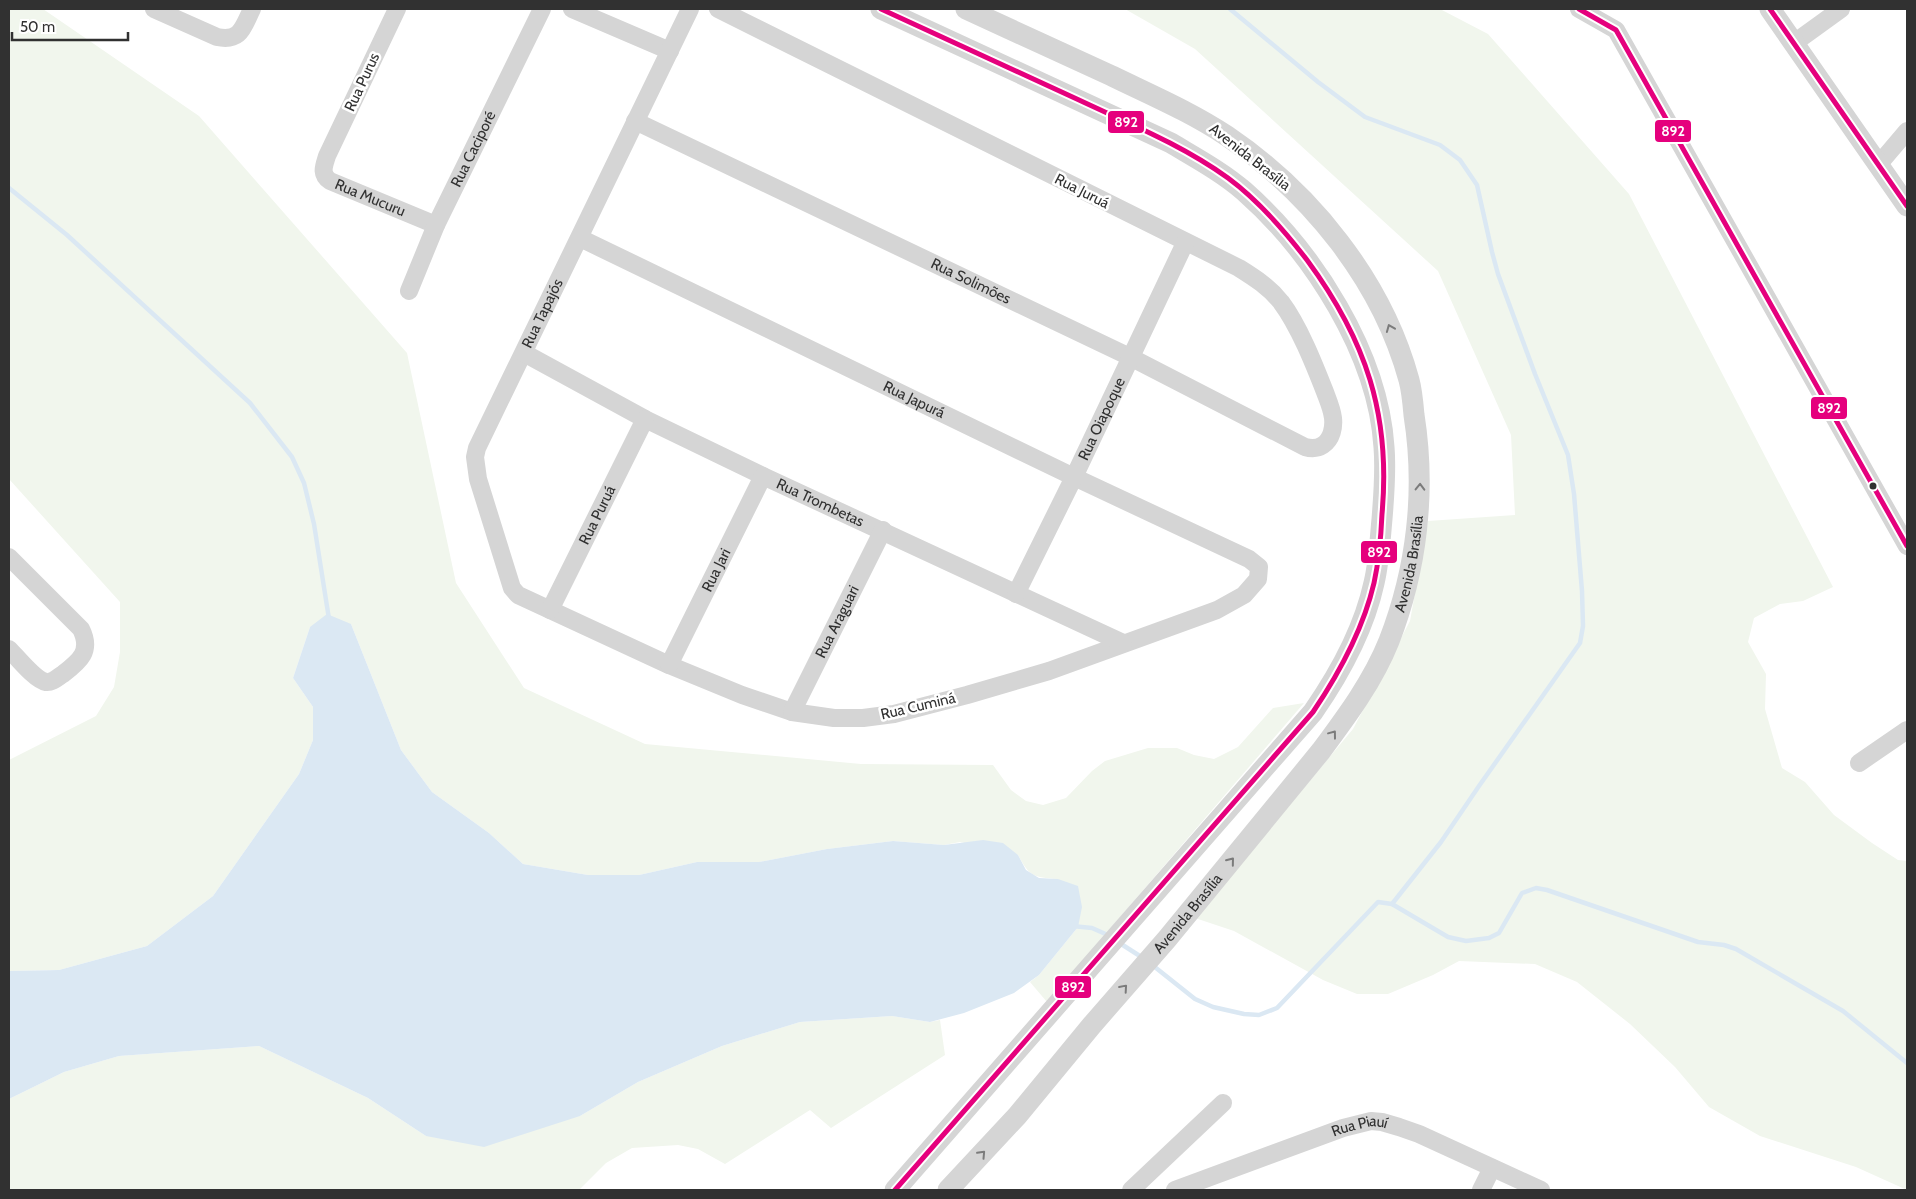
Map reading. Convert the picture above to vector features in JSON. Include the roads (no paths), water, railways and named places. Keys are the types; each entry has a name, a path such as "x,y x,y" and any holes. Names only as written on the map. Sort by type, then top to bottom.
{"street":[{"path":"154,9 217,38 224,39 236,36 240,32 252,9"},
{"name":"Rua Purus","path":"327,156 397,9"},
{"name":"Rua Caciporé","path":"409,290 436,225 542,9"},
{"path":"572,9 670,51"},
{"name":"Rua Tapajós","path":"550,610 518,595 512,588 476,468 477,448 690,9"},
{"name":"Rua Juruá","path":"718,9 1185,243 1239,268 1258,280 1271,290 1282,304 1315,366 1333,419 1331,436 1326,443 1312,449 1305,447"},
{"name":"Avenida Brasília","path":"881,9 1171,143 1211,166 1244,191 1306,260 1336,302 1360,349 1376,398 1384,446 1385,487 1374,583 1358,633 1348,655 1331,686 1313,712 895,1190"},
{"name":"Avenida Brasília","path":"948,1190 1017,1116 1092,1025 1167,939 1321,751 1366,685 1388,642 1406,593 1419,507 1419,464 1410,382 1386,317 1362,275 1299,196 1266,165 1227,136 1191,114 966,9"},
{"path":"1579,9 1616,30 1907,546"},
{"path":"1770,9 1907,206"},
{"path":"1794,43 1842,9"},
{"name":"Rua Solimões","path":"635,121 1130,357 1305,447"},
{"path":"1879,164 1907,131"},
{"name":"Rua Mucuru","path":"327,156 323,172 324,177 330,181 436,225"},
{"name":"Rua Japurá","path":"580,238 1074,477 1249,559"},
{"name":"Rua Oiapoque","path":"1016,594 1074,477 1185,243"},
{"name":"Rua Trombetas","path":"524,352 646,419 763,476 1123,643"},
{"name":"Rua Puruá","path":"550,610 646,419"},
{"name":"Rua Jari","path":"669,664 763,476"},
{"name":"Rua Araguari","path":"792,712 882,530"},
{"path":"9,557 81,629 84,636 84,651 78,663 51,682 44,682 9,649"},
{"name":"Rua Cuminá","path":"550,610 669,664 792,712 834,718 863,718 894,714 1049,671 1217,610 1244,595 1252,586 1260,572 1259,567 1249,559"},
{"path":"1860,763 1907,730"},
{"path":"1131,1190 1223,1104"},
{"name":"Rua Piauí","path":"1176,1190 1343,1128 1371,1121 1382,1122 1419,1134 1541,1190"},
{"path":"1482,1190 1492,1168"}],"waterway":[{"path":"1230,9 1318,82 1365,117 1440,145 1460,160 1477,185 1498,274 1535,374 1568,455 1574,494 1582,591 1583,626 1580,643 1441,842 1392,904"},
{"path":"9,188 67,235 250,403 292,457 304,483 314,524 329,619"},
{"path":"1151,964 1195,999 1213,1007 1244,1014 1259,1015 1277,1008 1378,902 1392,904 1448,937 1466,941 1489,938 1499,933 1522,893 1536,888 1547,890 1698,942 1724,945 1736,949 1843,1011 1907,1063"},
{"path":"1072,926 1092,928 1110,936"},
{"path":"1118,942 1143,958"}]}
